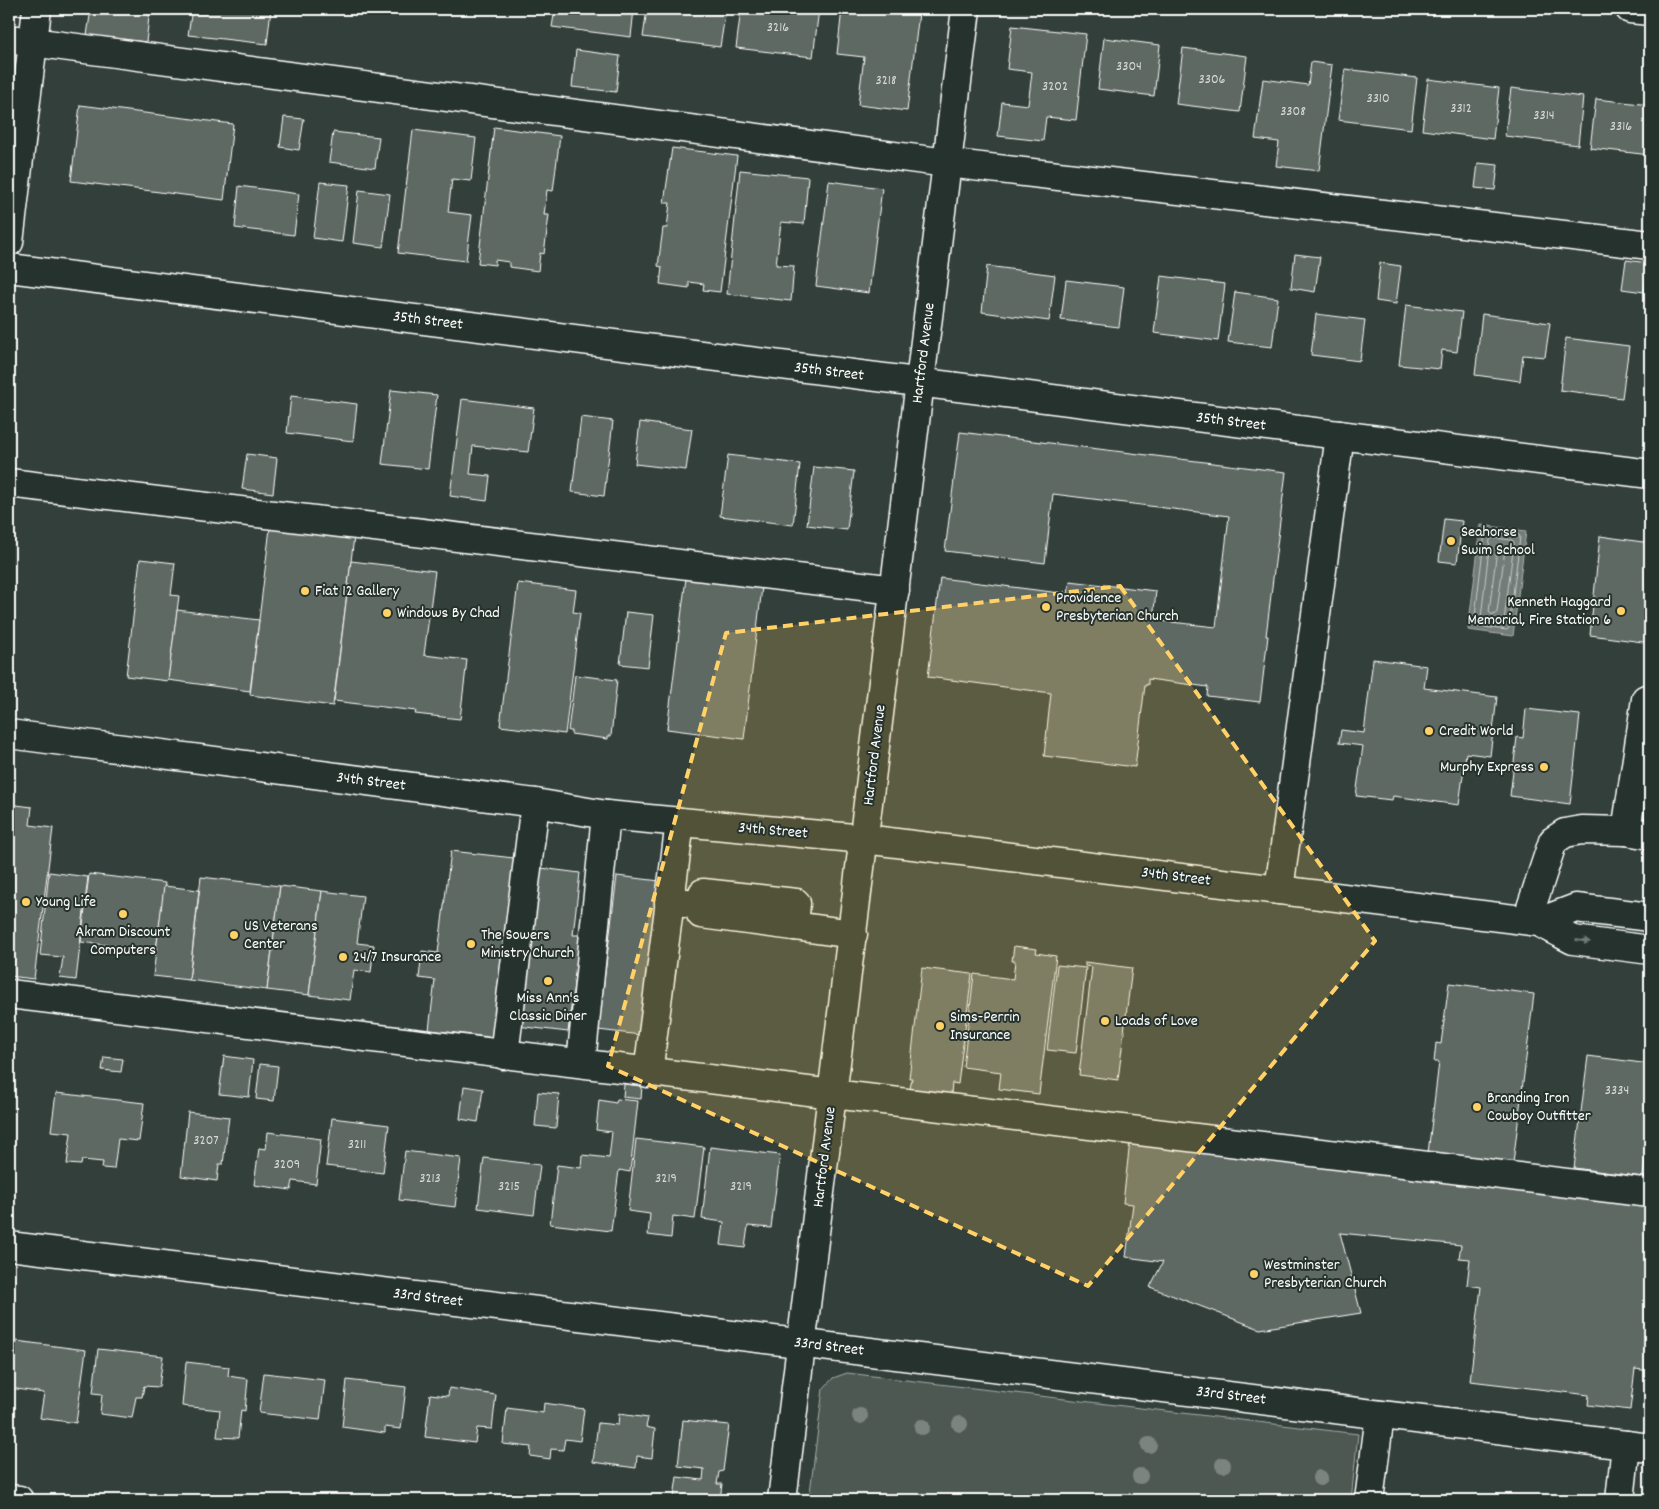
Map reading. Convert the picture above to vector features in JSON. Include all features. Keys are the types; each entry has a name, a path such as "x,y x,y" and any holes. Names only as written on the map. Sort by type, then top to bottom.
{"street":[{"path":"9,242 21,40 37,9"},
{"name":"Hartford Avenue","path":"782,1500 966,9"},
{"path":"1630,9 1650,11"},
{"path":"21,40 947,163 1650,245"},
{"name":"35th Street","path":"9,268 1650,474"},
{"path":"1279,890 1340,436"},
{"path":"9,483 895,590"},
{"path":"1533,921 1553,841 1565,833 1582,830 1638,833 1639,788 1645,744 1646,699 1650,700"},
{"name":"34th Street","path":"9,734 535,803 606,816 864,839 1533,921 1573,940 1650,950"},
{"path":"504,1055 535,803"},
{"path":"581,1063 606,816"},
{"path":"648,1073 680,822"},
{"path":"669,902 702,904 703,893 796,903 794,926 853,934"},
{"name":"34th Street","path":"1533,921 1576,908 1650,917"},
{"path":"9,994 1650,1194"},
{"name":"33rd Street","path":"9,1246 1638,1446"},
{"path":"1369,1500 1380,1415"},
{"path":"1620,1500 1638,1446"},
{"path":"9,1499 19,1500"}],"highlighted area":[{"path":"1120,586 1375,941 1088,1286 608,1066 726,633"}],"shaded area":[{"path":"847,1373 1358,1434 1351,1500 809,1500 823,1389 833,1378"}],"water":[{"path":"1481,525 1526,531 1513,636 1468,630"}],"building":[{"path":"91,9 150,9 146,42 87,35"},
{"path":"192,9 271,9 267,44 188,35"},
{"path":"555,9 634,9 631,37 552,27"},
{"path":"647,9 726,9 720,47 643,37"},
{"path":"741,9 819,9 813,57 736,48"},
{"path":"842,9 884,9 919,13 907,111 858,105 864,57 837,54"},
{"path":"1012,26 1086,34 1076,120 1046,117 1043,141 998,136 1002,102 1028,105 1032,72 1007,69"},
{"path":"1104,38 1160,45 1154,96 1098,89"},
{"path":"1183,48 1247,56 1240,112 1176,104"},
{"path":"576,50 620,56 616,92 572,87"},
{"path":"1311,62 1332,65 1319,171 1276,166 1279,142 1255,139 1263,79 1308,85"},
{"path":"1345,69 1417,78 1411,129 1338,120"},
{"path":"1428,79 1499,88 1493,139 1422,130"},
{"path":"1511,88 1583,97 1578,145 1505,136"},
{"path":"1596,99 1650,105 1650,155 1590,148"},
{"path":"80,105 233,124 224,200 71,181"},
{"path":"284,117 304,119 299,150 280,147"},
{"path":"494,127 560,136 553,191 547,190 544,215 549,215 544,254 540,253 538,271 509,267 509,262 495,260 495,265 478,263"},
{"path":"413,130 476,138 471,181 452,179 448,212 472,215 466,261 398,253"},
{"path":"333,132 379,137 375,168 329,162"},
{"path":"672,148 737,156 720,292 703,290 704,284 689,282 689,288 660,284 662,267 658,266 663,228 667,228 670,203 664,203"},
{"path":"1478,163 1498,165 1495,190 1475,188"},
{"path":"740,170 808,177 804,224 781,222 776,265 794,266 791,301 727,294"},
{"path":"829,181 882,188 869,293 816,286"},
{"path":"320,182 349,185 342,242 313,238"},
{"path":"239,186 299,194 294,235 235,228"},
{"path":"359,190 390,194 383,247 353,243"},
{"path":"1295,254 1320,257 1315,292 1291,288"},
{"path":"1626,260 1648,263 1644,292 1622,289"},
{"path":"1380,263 1401,266 1396,304 1376,301"},
{"path":"987,266 1055,275 1049,321 982,312"},
{"path":"1161,276 1225,284 1218,341 1154,333"},
{"path":"1066,280 1124,287 1119,327 1061,320"},
{"path":"1235,292 1278,298 1272,347 1228,342"},
{"path":"1406,305 1462,312 1457,352 1442,350 1440,369 1399,365"},
{"path":"1316,314 1365,320 1360,361 1311,355"},
{"path":"1482,314 1550,323 1545,357 1523,355 1520,381 1475,375"},
{"path":"1566,338 1629,346 1622,398 1560,390"},
{"path":"391,390 437,395 428,469 382,464"},
{"path":"291,396 357,404 353,441 287,433"},
{"path":"462,399 534,408 528,452 473,446 470,474 490,476 487,501 450,496"},
{"path":"581,417 613,421 604,496 572,492"},
{"path":"640,422 692,429 686,470 635,464"},
{"name":"Providence Presbyterian Church","path":"960,432 1286,472 1260,702 1207,696 1208,687 1148,679 1148,685 1145,685 1135,767 1044,756 1051,693 928,677 940,578 1068,594 1070,581 1156,591 1153,620 1216,627 1229,516 1053,494 1045,563 945,551"},
{"path":"247,454 277,458 273,493 242,489"},
{"path":"728,455 800,464 793,525 720,516"},
{"path":"814,467 854,471 847,530 807,525"},
{"name":"Seahorse Swim School","path":"1444,519 1462,521 1457,563 1439,561"},
{"name":"Fiat 12 Gallery","path":"270,528 354,537 333,706 250,695"},
{"name":"Kenneth Haggard Memorial, Fire Station 6","path":"1600,536 1650,543 1650,643 1590,635"},
{"path":"140,559 175,563 171,595 179,596 168,681 126,676"},
{"name":"Windows By Chad","path":"351,561 435,571 424,655 467,660 460,719 415,714 416,711 334,701"},
{"path":"686,578 762,587 744,739 667,729"},
{"path":"518,583 576,590 573,612 580,613 565,734 500,726"},
{"path":"177,610 259,620 250,691 168,680"},
{"path":"626,612 654,615 648,667 620,664"},
{"name":"Credit World","path":"1373,659 1427,666 1424,688 1497,697 1490,756 1466,753 1459,805 1393,796 1392,800 1356,796 1363,746 1339,743 1341,730 1364,733"},
{"path":"575,675 617,680 611,736 608,736 608,739 571,734 571,731 568,731"},
{"name":"Murphy Express","path":"1526,709 1580,715 1570,804 1510,796 1517,737 1523,738"},
{"path":"1650,742 1650,818 1641,817"},
{"name":"Young Life","path":"9,804 32,807 30,825 53,828 34,979 9,976"},
{"name":"The Sowers Ministry Church","path":"451,851 514,858 492,1038 429,1030 435,980 419,978 422,951 438,953"},
{"name":"Miss Ann's Classic Diner","path":"541,868 580,873 573,935 580,935 568,1032 517,1026"},
{"path":"49,872 88,877 76,980 60,978 63,957 40,955"},
{"name":"Akram Discount Computers","path":"89,874 165,883 156,951 81,942"},
{"path":"617,876 660,881 641,1035 598,1030"},
{"name":"US Veterans Center","path":"201,877 280,886 267,990 189,980"},
{"path":"164,886 199,890 189,980 153,976"},
{"path":"280,886 322,891 309,995 267,990"},
{"name":"24/7 Insurance","path":"322,891 363,896 357,943 374,945 371,972 354,970 350,1000 309,995"},
{"path":"1014,946 1037,949 1036,953 1056,956 1039,1094 999,1089 1001,1072 963,1067 974,974 1013,979 1015,961 1012,961"},
{"name":"Loads of Love","path":"1085,962 1132,968 1118,1080 1079,1075 1092,967 1085,966"},
{"path":"1057,965 1086,968 1076,1053 1047,1050"},
{"name":"Sims-Perrin Insurance","path":"922,968 972,974 958,1084 952,1083 951,1094 910,1089 912,1078 909,1078"},
{"name":"Branding Iron Cowboy Outfitter","path":"1449,983 1534,994 1513,1163 1428,1153 1439,1062 1434,1062 1436,1043 1441,1044"},
{"path":"224,1056 253,1060 249,1097 219,1094"},
{"path":"1588,1056 1650,1064 1650,1119 1643,1177 1574,1168"},
{"path":"104,1057 123,1059 121,1072 102,1070"},
{"path":"260,1064 278,1066 274,1101 256,1099"},
{"path":"624,1084 642,1086 641,1099 623,1097"},
{"path":"464,1086 483,1089 478,1122 460,1119"},
{"path":"538,1092 559,1094 556,1128 535,1126"},
{"path":"56,1093 144,1103 139,1141 118,1139 114,1169 102,1168 103,1162 82,1160 81,1165 67,1164 71,1133 51,1131"},
{"path":"617,1099 638,1101 630,1172 619,1170 611,1231 550,1224 557,1165 581,1168 582,1155 609,1158 612,1132 596,1130 599,1100 616,1103"},
{"path":"188,1112 229,1117 223,1164 219,1164 217,1181 181,1176"},
{"path":"332,1118 389,1125 383,1173 326,1166"},
{"path":"268,1132 321,1139 316,1184 293,1181 291,1190 254,1185 259,1148 266,1149"},
{"path":"636,1139 704,1147 695,1219 673,1216 671,1238 648,1235 650,1214 628,1211"},
{"name":"Westminster Presbyterian Church","path":"1130,1141 1650,1204 1650,1371 1635,1369 1630,1410 1588,1405 1589,1395 1470,1381 1481,1287 1467,1285 1470,1259 1459,1258 1461,1245 1340,1233 1361,1313 1260,1329 1150,1287 1163,1262 1126,1257 1133,1204 1123,1203"},
{"path":"710,1147 780,1155 771,1228 748,1226 745,1248 721,1245 724,1222 702,1219"},
{"path":"405,1151 461,1158 455,1207 399,1200"},
{"path":"484,1158 540,1165 534,1215 478,1208"},
{"path":"16,1341 86,1350 76,1423 40,1418 44,1393 10,1388"},
{"path":"98,1349 163,1356 159,1387 144,1386 142,1397 136,1397 132,1418 100,1414 102,1394 93,1393"},
{"path":"186,1362 229,1367 228,1376 248,1379 245,1411 241,1410 238,1438 217,1437 220,1410 182,1406"},
{"path":"264,1373 325,1380 320,1420 259,1413"},
{"path":"347,1380 406,1387 401,1429 385,1427 385,1433 342,1427"},
{"path":"449,1388 496,1395 492,1429 477,1428 475,1443 425,1437 430,1394 448,1396"},
{"path":"544,1403 584,1409 580,1441 565,1439 563,1450 551,1449 550,1459 530,1456 531,1447 503,1444 507,1408 543,1413"},
{"path":"619,1414 648,1418 646,1427 655,1429 652,1458 637,1456 636,1468 593,1462 598,1423 618,1425"},
{"path":"683,1420 729,1425 723,1471 719,1472 717,1484 722,1484 720,1500 674,1497 677,1477 703,1480 704,1469 678,1466"}],"place":[{"name":"Seahorse Swim School","path":"1451,541"},
{"name":"Fiat 12 Gallery","path":"305,591"},
{"name":"Providence Presbyterian Church","path":"1046,607"},
{"name":"Kenneth Haggard Memorial, Fire Station 6","path":"1621,611"},
{"name":"Windows By Chad","path":"387,613"},
{"name":"Credit World","path":"1429,731"},
{"name":"Murphy Express","path":"1544,767"},
{"name":"Young Life","path":"26,902"},
{"name":"Akram Discount Computers","path":"123,914"},
{"name":"US Veterans Center","path":"234,935"},
{"name":"The Sowers Ministry Church","path":"471,944"},
{"name":"24/7 Insurance","path":"343,957"},
{"name":"Miss Ann's Classic Diner","path":"548,981"},
{"name":"Loads of Love","path":"1105,1021"},
{"name":"Sims-Perrin Insurance","path":"940,1026"},
{"name":"Branding Iron Cowboy Outfitter","path":"1477,1107"},
{"name":"Westminster Presbyterian Church","path":"1254,1274"}]}
